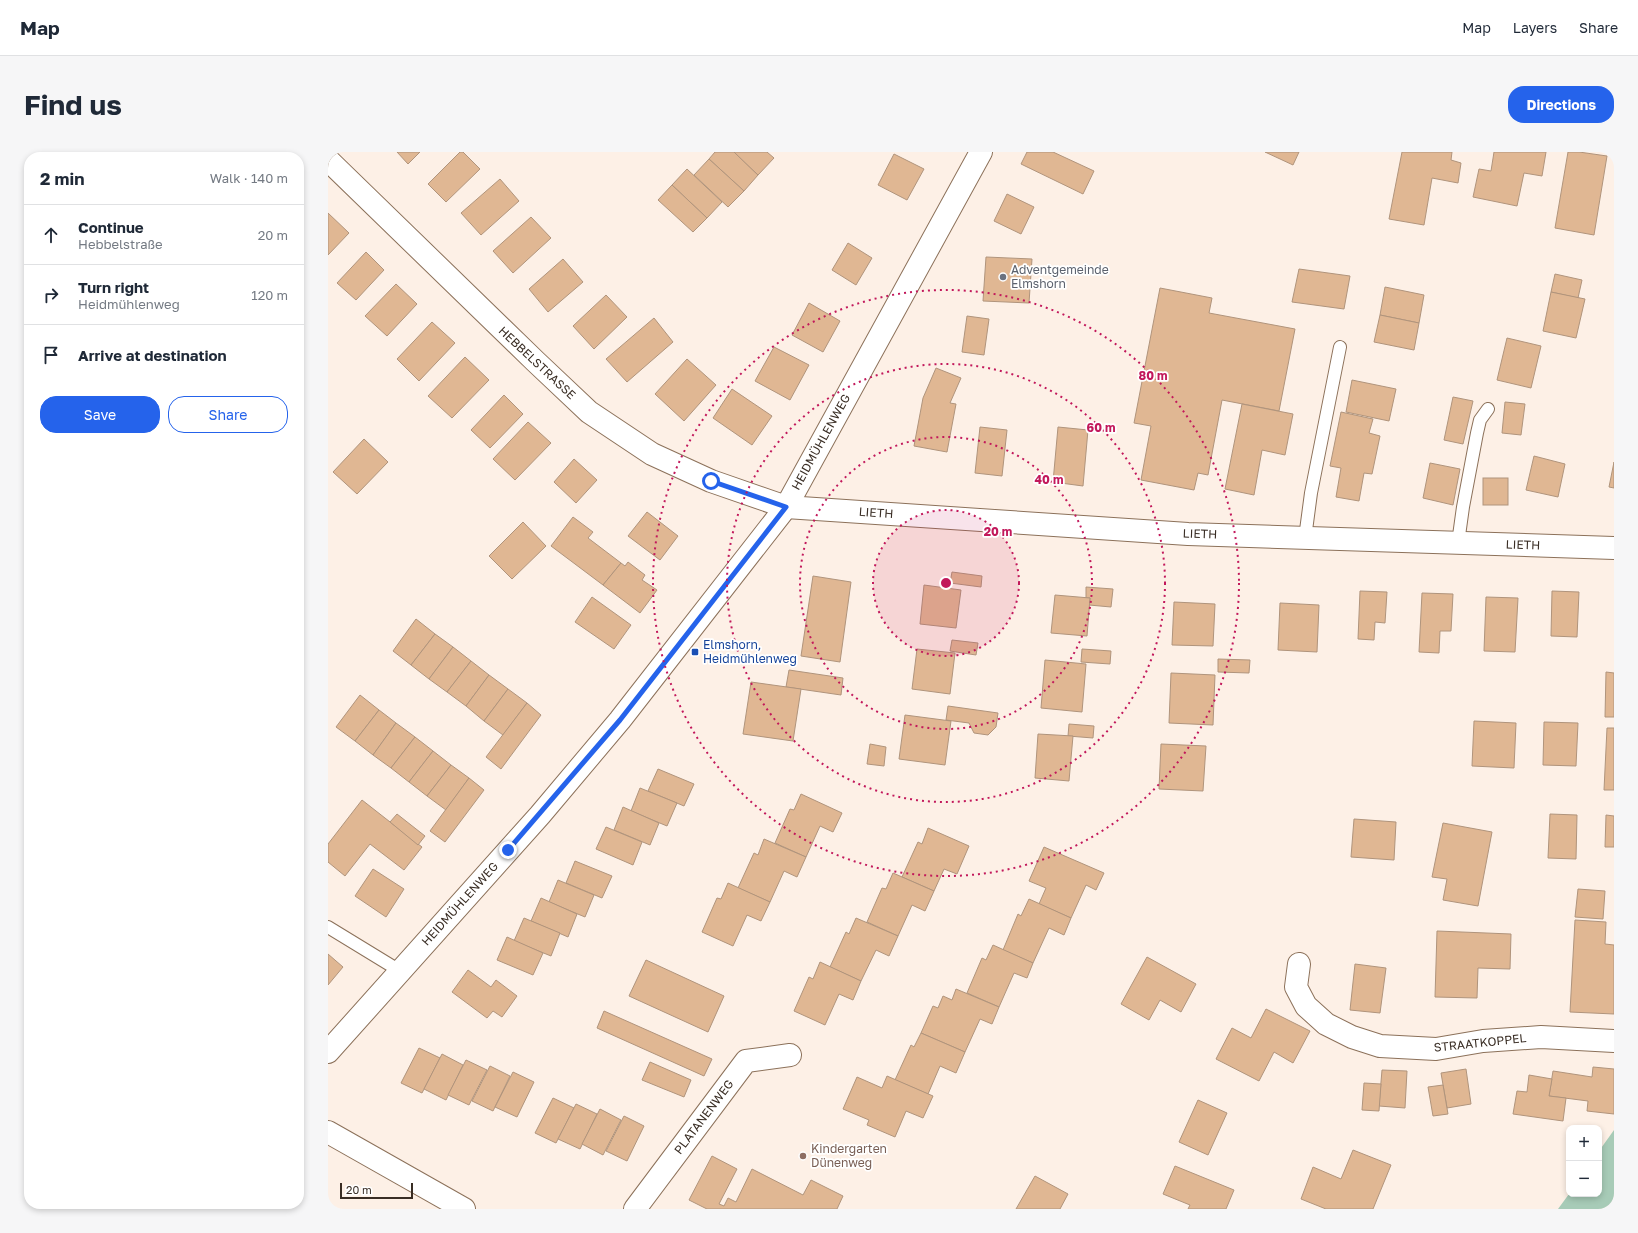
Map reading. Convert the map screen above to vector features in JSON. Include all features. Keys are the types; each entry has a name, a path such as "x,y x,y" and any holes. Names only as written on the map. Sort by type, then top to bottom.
{"street":[{"name":"HEIDMÜHLENWEG","path":"328,1052 540,815 620,720 786,507 977,153"},
{"name":"HEBBELSTRASSE","path":"328,160 534,361 589,412 652,454 711,481 786,507"},
{"name":"LIETH","path":"786,507 1188,534 1614,548"},
{"name":"STRAATKOPPEL","path":"1299,964 1296,987 1306,1006 1326,1024 1352,1037 1380,1046 1436,1049 1483,1041 1541,1037 1614,1041"},
{"name":"PLATANENWEG","path":"635,1209 746,1061 790,1055"},
{"path":"328,1132 464,1209"}],"lane":[{"path":"1305,538 1311,492 1340,347"},
{"path":"1458,543 1463,506 1477,433 1480,420 1488,410"},
{"path":"328,927 400,971"}],"green space":[{"path":"1614,1130 1614,1209 1558,1209 1567,1197 1602,1197 1602,1147"}],"building":[{"path":"397,152 420,152 408,164"},
{"path":"460,152 463,152 480,169 446,202 428,184"},
{"path":"715,152 734,152 758,175 744,191 709,159"},
{"path":"734,152 767,152 774,158 758,175"},
{"path":"1027,152 1053,152 1094,171 1083,194 1021,164"},
{"path":"1265,152 1299,152 1293,165"},
{"path":"1402,152 1452,152 1451,160 1461,163 1458,183 1432,178 1424,225 1389,219"},
{"path":"1494,152 1546,152 1542,176 1524,173 1517,206 1473,197 1479,169 1491,171"},
{"path":"1568,152 1607,156 1594,235 1555,228"},
{"path":"894,154 924,169 907,200 878,185"},
{"path":"709,159 744,191 728,207 694,175"},
{"path":"687,169 722,202 707,218 672,185"},
{"path":"500,179 519,201 481,235 461,213"},
{"path":"672,185 707,218 693,232 658,200"},
{"path":"1007,194 1034,207 1021,234 994,221"},
{"path":"328,213 349,233 328,255"},
{"path":"531,217 551,238 513,273 493,251"},
{"path":"848,243 872,258 856,285 832,270"},
{"path":"366,252 384,270 356,300 337,283"},
{"path":"986,257 1032,259 1029,303 983,301"},
{"path":"563,259 583,282 548,312 529,289"},
{"path":"1299,269 1350,276 1344,309 1292,302"},
{"path":"1555,274 1582,280 1578,298 1551,292"},
{"path":"396,284 417,304 387,336 365,316"},
{"path":"1385,287 1424,295 1419,323 1380,315"},
{"path":"1160,288 1212,298 1209,313 1295,329 1279,411 1222,400 1208,475 1198,473 1194,490 1141,480 1151,426 1134,423"},
{"path":"1551,292 1585,299 1576,338 1543,331"},
{"path":"606,295 627,317 594,349 573,326"},
{"path":"809,303 840,321 823,352 792,335"},
{"path":"1380,315 1419,323 1414,350 1374,342"},
{"path":"967,316 989,319 984,355 962,352"},
{"path":"654,318 673,342 627,382 606,359"},
{"path":"432,322 455,343 419,381 397,359"},
{"path":"1507,338 1541,346 1531,388 1497,380"},
{"path":"774,347 809,365 790,400 755,381"},
{"path":"465,357 489,380 452,418 428,396"},
{"path":"687,359 716,385 684,421 655,394"},
{"path":"936,368 961,378 950,403 956,404 947,452 914,446 923,398"},
{"path":"1352,380 1396,389 1389,421 1346,412"},
{"path":"732,389 772,416 752,445 713,418"},
{"path":"504,395 523,414 490,448 471,430"},
{"path":"1453,397 1473,401 1463,444 1444,440"},
{"path":"1505,402 1525,404 1521,435 1502,433"},
{"path":"1242,404 1293,414 1285,455 1262,450 1254,495 1225,489"},
{"path":"1341,412 1373,419 1369,433 1380,436 1372,474 1364,473 1359,501 1336,497 1341,468 1330,466"},
{"path":"528,422 551,443 515,480 493,459"},
{"path":"980,427 1007,430 1002,476 975,473"},
{"path":"1058,427 1088,430 1083,486 1053,482"},
{"path":"364,439 388,462 357,494 333,472"},
{"path":"1534,456 1565,464 1558,497 1526,490"},
{"path":"574,459 597,480 576,503 554,482"},
{"path":"1614,462 1614,488 1609,487"},
{"path":"1430,463 1460,469 1453,505 1423,498"},
{"path":"1483,478 1508,478 1508,505 1483,505"},
{"path":"647,512 678,536 660,560 628,536"},
{"path":"573,517 593,532 588,538 621,563 603,585 551,546"},
{"path":"523,522 546,546 512,579 489,556"},
{"path":"628,562 645,575 642,580 657,590 640,613 603,585 621,563 625,566"},
{"path":"952,572 982,576 981,587 950,583"},
{"path":"813,576 851,582 840,662 801,656"},
{"path":"924,585 961,590 956,628 920,624"},
{"path":"1086,587 1113,589 1111,607 1089,605 1090,598 1086,598"},
{"path":"1360,591 1387,592 1385,623 1375,622 1374,640 1358,639"},
{"path":"1552,591 1579,592 1577,637 1551,636"},
{"path":"1422,593 1453,594 1451,631 1440,631 1439,653 1419,652"},
{"path":"1055,595 1090,598 1087,636 1051,633"},
{"path":"592,597 631,625 614,649 575,622"},
{"path":"1486,597 1518,598 1515,652 1484,651"},
{"path":"1174,602 1215,604 1213,646 1172,645"},
{"path":"1280,603 1319,605 1317,652 1278,650"},
{"path":"416,619 435,634 411,665 393,651"},
{"path":"435,634 453,647 429,679 411,665"},
{"path":"952,640 978,643 976,655 950,651"},
{"path":"453,647 471,661 447,692 429,679"},
{"path":"917,649 955,653 950,694 912,689"},
{"path":"1082,649 1111,651 1110,664 1081,662"},
{"path":"1218,659 1250,660 1249,673 1218,672"},
{"path":"1045,660 1086,664 1082,712 1041,708"},
{"path":"471,661 489,675 466,706 447,692"},
{"path":"789,670 843,678 841,695 786,687"},
{"path":"1606,672 1614,673 1614,717 1605,717"},
{"path":"1171,673 1215,675 1213,725 1169,723"},
{"path":"489,675 508,689 484,721 466,706"},
{"path":"751,682 801,689 793,741 743,734"},
{"path":"508,689 527,703 503,735 484,721"},
{"path":"360,695 379,710 355,741 336,727"},
{"path":"527,703 541,715 501,769 486,757"},
{"path":"948,706 998,713 996,727 988,735 974,733 969,723 946,720"},
{"path":"379,710 396,723 373,755 355,741"},
{"path":"905,715 951,721 945,765 899,759"},
{"path":"1474,721 1516,723 1514,768 1472,766"},
{"path":"1544,722 1578,723 1576,766 1543,765"},
{"path":"396,723 415,737 391,768 373,755"},
{"path":"1069,724 1094,726 1093,738 1068,736"},
{"path":"1607,728 1614,728 1614,790 1604,790"},
{"path":"1038,734 1073,736 1069,781 1035,778"},
{"path":"415,737 433,751 409,782 391,768"},
{"path":"870,744 886,747 884,766 867,764"},
{"path":"1161,744 1206,746 1203,791 1159,789"},
{"path":"433,751 451,765 427,796 409,782"},
{"path":"451,765 469,778 446,810 427,796"},
{"path":"658,769 694,784 684,806 648,791"},
{"path":"469,778 484,790 445,842 430,831"},
{"path":"640,788 677,803 667,826 631,811"},
{"path":"801,794 842,813 833,832 820,826 806,857 775,843 790,809 794,810"},
{"path":"362,800 422,847 404,870 370,844 345,876 328,862 328,844"},
{"path":"623,807 659,823 650,845 614,830"},
{"path":"397,814 425,836 418,845 390,822"},
{"path":"1550,814 1577,815 1576,859 1548,858"},
{"path":"1606,815 1614,816 1614,847 1605,847"},
{"path":"1354,819 1396,822 1394,860 1351,857"},
{"path":"1443,823 1492,832 1478,906 1443,900 1447,879 1432,877"},
{"path":"606,827 642,842 633,865 596,849"},
{"path":"928,828 969,846 957,874 944,869 934,891 902,877 918,842 922,844"},
{"path":"764,839 806,857 797,877 784,871 770,902 738,888 754,853 758,855"},
{"path":"1044,847 1104,873 1096,890 1086,885 1071,918 1039,904 1046,888 1029,881"},
{"path":"575,861 612,876 602,898 566,883"},
{"path":"373,869 404,889 386,917 355,896"},
{"path":"893,873 934,891 925,911 912,905 898,936 867,922 882,888 886,889"},
{"path":"558,880 594,895 585,917 549,902"},
{"path":"728,883 770,902 761,921 747,915 733,946 702,932 717,898 721,899"},
{"path":"1578,889 1605,891 1603,919 1575,917"},
{"path":"541,898 577,914 568,937 531,921"},
{"path":"1029,899 1071,918 1064,935 1049,928 1033,963 1003,950 1018,914 1021,916"},
{"path":"524,918 560,933 551,956 514,941"},
{"path":"856,918 898,936 889,956 876,950 861,981 830,967 846,932 849,934"},
{"path":"1575,920 1606,922 1605,944 1614,945 1614,1014 1570,1012"},
{"path":"1437,931 1511,934 1510,969 1478,968 1477,998 1435,997"},
{"path":"507,937 543,953 533,975 497,960"},
{"path":"993,945 1033,963 1027,978 1014,973 999,1007 967,993 982,958 986,960"},
{"path":"328,954 343,967 328,985"},
{"path":"1147,957 1196,984 1181,1012 1160,1000 1149,1020 1121,1004"},
{"path":"646,960 724,996 708,1032 629,996"},
{"path":"820,962 861,981 853,1000 839,994 825,1025 794,1011 809,977 813,979"},
{"path":"1355,964 1386,968 1380,1013 1350,1010"},
{"path":"468,970 491,987 496,980 517,996 502,1017 493,1011 487,1018 452,992"},
{"path":"956,989 999,1007 992,1024 980,1019 965,1052 921,1033 933,1006 938,1008 943,996 952,1000"},
{"path":"1266,1009 1310,1031 1293,1063 1274,1052 1259,1081 1216,1059 1232,1028 1251,1038"},
{"path":"604,1011 712,1059 704,1076 597,1028"},
{"path":"921,1033 965,1052 956,1073 940,1066 928,1094 895,1080 911,1045 914,1047"},
{"path":"419,1048 440,1058 422,1093 401,1083"},
{"path":"442,1054 463,1065 446,1100 424,1089"},
{"path":"466,1060 487,1070 469,1105 448,1095"},
{"path":"650,1062 691,1080 684,1097 642,1080"},
{"path":"490,1066 510,1076 493,1111 472,1101"},
{"path":"1593,1067 1614,1069 1614,1114 1587,1111 1588,1101 1549,1096 1553,1071 1592,1077"},
{"path":"1466,1069 1471,1104 1447,1108 1441,1073"},
{"path":"1382,1070 1407,1071 1405,1108 1379,1106"},
{"path":"513,1072 534,1082 517,1117 495,1107"},
{"path":"1529,1075 1552,1079 1549,1096 1566,1098 1563,1121 1513,1114 1517,1091 1527,1092"},
{"path":"887,1076 933,1096 923,1118 906,1111 895,1137 867,1125 869,1120 843,1109 857,1077 882,1088"},
{"path":"1364,1083 1381,1084 1379,1111 1362,1110"},
{"path":"1443,1085 1448,1114 1433,1116 1428,1087"},
{"path":"553,1098 574,1108 556,1143 535,1133"},
{"path":"1198,1100 1227,1113 1208,1155 1179,1142"},
{"path":"576,1104 597,1114 580,1149 558,1139"},
{"path":"600,1109 621,1120 603,1155 582,1144"},
{"path":"624,1116 644,1126 627,1161 606,1151"},
{"path":"1353,1150 1391,1165 1373,1209 1326,1209 1301,1199 1313,1167 1341,1179"},
{"path":"712,1156 737,1169 719,1204 724,1206 728,1198 736,1202 752,1169 803,1195 811,1180 843,1196 837,1209 707,1209 689,1200"},
{"path":"1175,1166 1234,1190 1226,1209 1188,1209 1190,1205 1163,1194"},
{"path":"1035,1176 1068,1194 1060,1209 1016,1209"}],"place":[{"name":"Adventgemeinde Elmshorn","path":"1003,277"},
{"name":"Elmshorn, Heidmühlenweg","path":"695,652"},
{"name":"Kindergarten Dünenweg","path":"803,1156"}],"route":[{"path":"508,850 540,815 620,720 786,507 711,481"}]}
